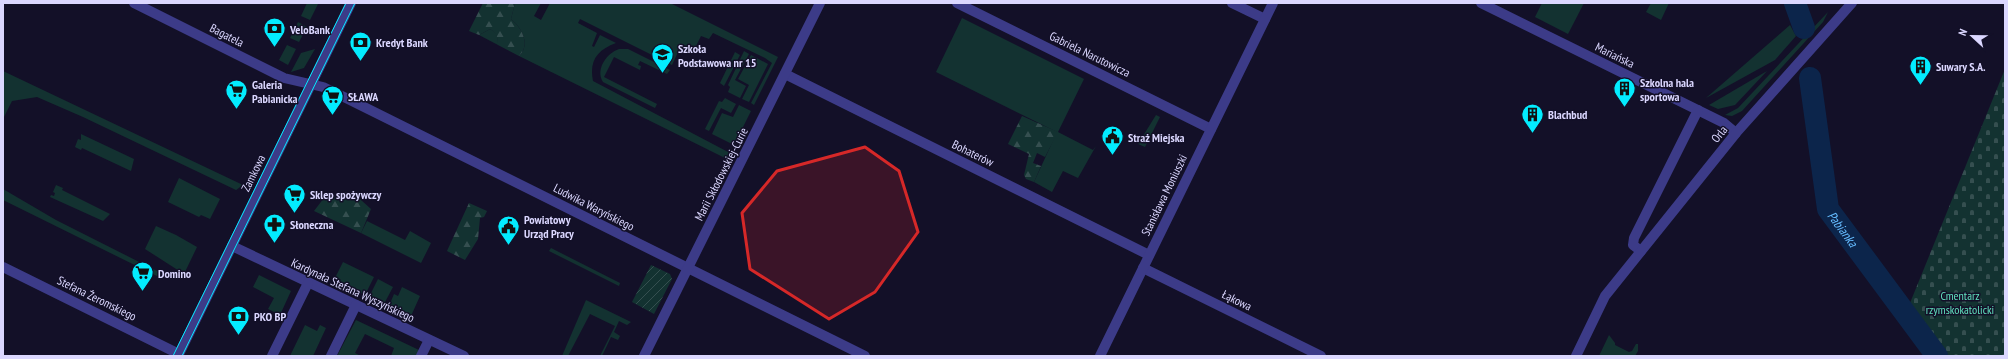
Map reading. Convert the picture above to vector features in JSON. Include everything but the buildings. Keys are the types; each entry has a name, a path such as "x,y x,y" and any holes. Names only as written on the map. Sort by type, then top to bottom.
{"street":[{"name":"Bagatela","path":"134,3 284,78 311,84"},
{"name":"Zamkowa","path":"178,355 351,3"},
{"name":"Marii Skłodowskiej-Curie","path":"644,356 820,3"},
{"name":"Gabriela Narutowicza","path":"957,3 1211,129"},
{"path":"1232,3 1265,20"},
{"name":"Stanisława Moniuszki","path":"1100,356 1273,3"},
{"name":"Mariańska","path":"1481,3 1724,123 1736,133"},
{"name":"Orla","path":"1576,356 1605,296 1736,133 1852,3"},
{"name":"Bohaterów","path":"785,74 1149,255"},
{"name":"Ludwika Waryńskiego","path":"311,84 346,98 865,356"},
{"path":"1641,251 1633,245 1634,238 1698,110"},
{"name":"Kardynała Stefana Wyszyńskiego","path":"232,246 464,356"},
{"name":"Stefana Żeromskiego","path":"3,267 178,355"},
{"name":"Łąkowa","path":"1143,268 1320,356"},
{"path":"272,356 308,283"},
{"path":"331,356 356,305"},
{"path":"421,356 429,340"}],"highlighted area":[{"path":"865,147 899,171 918,232 875,292 829,319 750,269 742,213 777,171"}],"green space":[{"path":"307,3 318,4 310,20 301,16"},
{"path":"483,3 515,3 511,19 519,27 525,42 523,52 519,56 498,45 497,36 490,29 479,35 469,31"},
{"path":"515,3 541,3 534,16 541,20 550,3 670,3 778,57 754,105 751,103 772,63 765,58 713,33 709,39 701,36 692,54 680,48 672,65 580,19 578,23 597,33 592,46 594,47 600,35 616,43 604,49 596,57 592,68 593,81 730,153 727,159 519,56 523,52 525,42 519,27 511,19"},
{"path":"1542,3 1584,3 1568,34 1535,17"},
{"path":"1651,3 1669,3 1661,20 1646,12"},
{"path":"1828,12 1823,22 1742,111 1732,116 1725,115 1738,108"},
{"path":"962,18 1084,79 1058,132 1093,150 1096,146 1078,178 1063,171 1052,192 1034,182 1057,132 936,72"},
{"path":"298,22 307,27 299,42 290,38"},
{"path":"1790,25 1796,36 1775,60 1706,98"},
{"path":"490,29 495,32 497,36 498,45 479,35"},
{"path":"287,45 296,49 288,65 279,60"},
{"path":"315,49 304,68 291,72 301,53"},
{"path":"619,49 628,49 670,70 667,74 640,61 638,65 641,66 640,70 614,57 604,77 657,104 655,108 603,82 600,72 601,67 610,54"},
{"path":"744,51 749,54 735,80 746,86 740,98 728,92 730,87 728,85"},
{"path":"735,52 740,55 724,86 720,83"},
{"path":"751,55 768,64 749,102 742,99 749,85 738,79"},
{"name":"Cmentarz rzymskokatolicki","path":"2005,69 2005,356 1943,356 1908,308"},
{"path":"3,71 243,185 236,190 83,117 37,97 12,101 3,119"},
{"path":"1767,71 1735,105 1718,109 1709,105"},
{"path":"725,98 736,104 731,113 721,108 709,131 705,129 719,101 722,102"},
{"path":"739,105 751,111 734,145 712,134 722,113 733,117"},
{"path":"1156,115 1160,117 1145,147 1138,144"},
{"path":"1022,116 1058,132 1045,157 1037,153 1033,163 1041,166 1034,182 1026,179 1024,175 1029,154 1008,144"},
{"path":"81,134 134,159 131,171 82,148 81,150 75,147 78,139 81,140"},
{"path":"179,178 220,199 210,219 201,215 199,217 168,202"},
{"path":"56,185 63,188 62,190 110,214 103,221 50,197 51,195 54,196 55,193 53,192"},
{"path":"3,189 56,220 163,274 163,279 3,200"},
{"path":"344,192 352,192 371,209 361,233 314,211 324,198 337,196"},
{"path":"469,203 487,211 484,217 480,218 478,239 465,260 447,251"},
{"path":"367,221 405,240 410,231 431,243 421,263 361,233"},
{"path":"156,226 197,247 184,274 145,249"},
{"path":"551,248 620,283 619,286 549,251"},
{"path":"343,262 374,277 365,295 334,280"},
{"path":"651,265 670,274 672,279 654,314 632,302"},
{"path":"259,275 291,291 280,315 268,309 274,298 253,287"},
{"path":"378,279 393,287 384,304 369,297"},
{"path":"402,287 420,296 411,316 389,306 394,294 398,296"},
{"path":"586,300 631,322 627,325 619,321 614,332 620,336 618,340 611,337 602,356 600,356 615,326 590,314 568,356 562,356"},
{"path":"356,320 419,350 416,356 391,356 394,348 365,334 355,353 361,356 337,356"},
{"path":"305,325 317,331 320,325 326,328 313,356 290,356"},
{"path":"1609,335 1615,345 1629,352 1632,351 1636,344 1638,344 1638,351 1635,356 1599,356"}],"waterway":[{"name":"Pabianka","path":"1795,3 1804,28"},
{"name":"Pabianka","path":"1810,78 1828,209 1937,356"}],"tram line":[{"path":"173,356 346,3"},
{"path":"182,356 355,3"}],"place":[{"name":"VeloBank","path":"275,48"},
{"name":"Kredyt Bank","path":"361,62"},
{"name":"Szkoła Podstawowa nr 15","path":"663,74"},
{"name":"Suwary S.A.","path":"1920,86"},
{"name":"Szkolna hala sportowa","path":"1625,108"},
{"name":"Galeria Pabianicka","path":"236,110"},
{"name":"SŁAWA","path":"333,116"},
{"name":"Blachbud","path":"1532,134"},
{"name":"Straż Miejska","path":"1112,156"},
{"name":"Sklep spożywczy","path":"294,214"},
{"name":"Słoneczna","path":"274,244"},
{"name":"Powiatowy Urząd Pracy","path":"509,246"},
{"name":"Domino","path":"143,292"},
{"name":"PKO BP","path":"238,336"}]}
